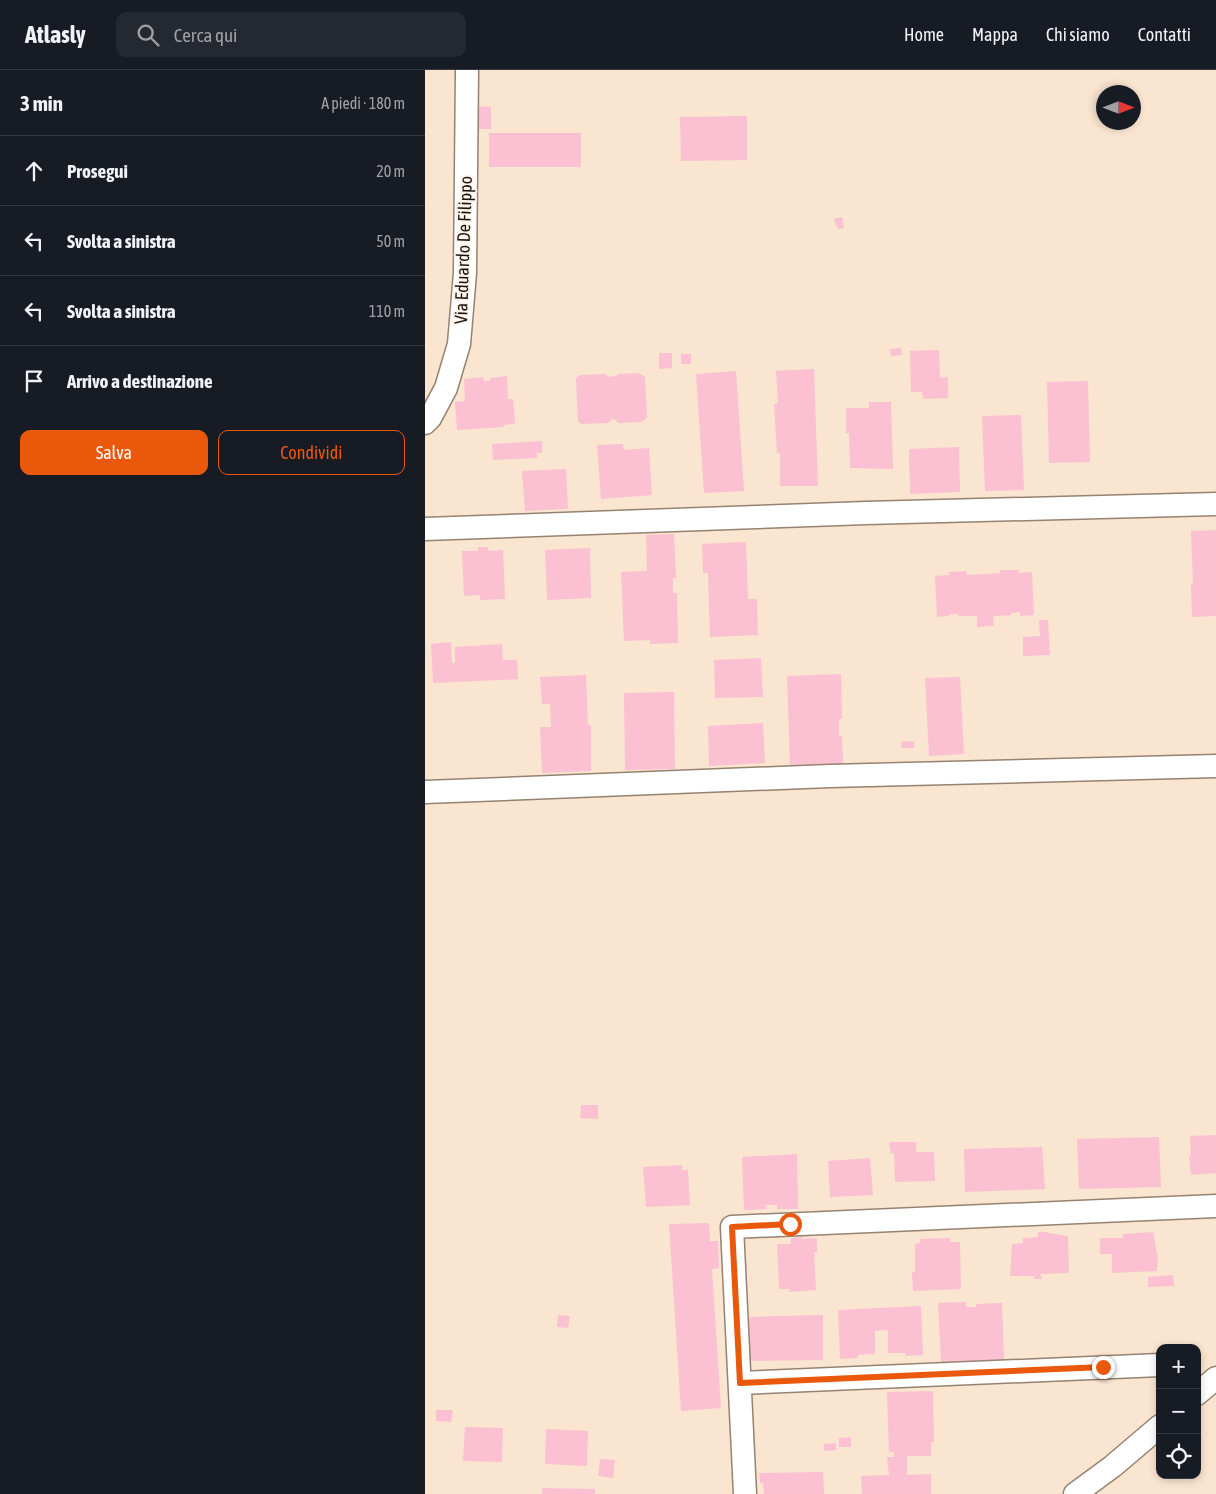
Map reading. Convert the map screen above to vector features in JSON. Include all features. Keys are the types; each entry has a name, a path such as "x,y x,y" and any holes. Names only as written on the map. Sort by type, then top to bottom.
{"street":[{"name":"Via Eduardo De Filippo","path":"425,423 430,418 446,388 459,344 465,273 467,70"},
{"path":"425,529 866,513 1216,504"},
{"path":"425,792 830,776 1216,766"},
{"path":"745,1494 732,1227 1216,1206"},
{"path":"740,1383 1156,1365"},
{"path":"1201,1391 1216,1378"},
{"path":"1075,1494 1113,1466 1156,1429"}],"building":[{"path":"477,106 491,107 491,129 477,129"},
{"path":"747,116 747,160 681,161 680,117"},
{"path":"489,133 581,133 581,167 489,167"},
{"path":"842,217 844,228 838,229 834,219"},
{"path":"901,348 902,355 891,356 890,349"},
{"path":"939,350 940,378 948,377 948,398 923,399 922,392 911,392 910,351"},
{"path":"659,353 672,353 672,368 659,369"},
{"path":"681,354 691,354 691,364 681,364"},
{"path":"814,369 818,486 780,486 780,453 777,453 774,404 778,403 776,371"},
{"path":"736,371 744,491 704,493 696,374"},
{"path":"639,373 645,377 647,417 642,422 618,423 615,419 612,419 608,423 582,424 578,422 576,378 580,375 605,374 609,377 618,374"},
{"path":"507,376 508,399 513,399 515,424 503,425 504,427 457,430 455,402 465,401 464,379 483,377 484,381 490,381 490,378"},
{"path":"1088,381 1090,462 1049,463 1047,382"},
{"path":"869,402 891,402 893,469 850,468 849,433 846,433 846,408 869,408"},
{"path":"1021,415 1024,490 985,491 982,416"},
{"path":"542,441 542,453 537,453 537,458 493,460 492,444"},
{"path":"623,444 624,450 649,448 652,495 601,499 597,445"},
{"path":"959,447 960,492 910,494 909,449"},
{"path":"566,469 568,509 525,511 522,471"},
{"path":"1216,530 1216,616 1192,617 1191,531"},
{"path":"674,534 676,578 673,578 673,593 677,593 678,643 650,644 650,640 624,641 621,572 647,571 646,535"},
{"path":"746,542 748,599 757,599 758,635 710,637 708,573 703,573 702,544"},
{"path":"478,547 488,547 488,551 503,550 505,599 480,600 480,595 464,596 462,551 478,551"},
{"path":"590,548 591,598 547,600 545,550"},
{"path":"1000,570 1019,570 1019,573 1032,572 1034,615 1020,616 1020,612 1011,613 1011,615 993,616 994,626 977,627 977,616 949,614 949,616 937,617 935,576 949,575 949,572 967,571 967,575 1000,573"},
{"path":"1039,620 1048,620 1050,655 1023,656 1023,637 1040,636"},
{"path":"451,642 452,663 455,663 455,647 502,644 503,660 517,660 518,679 433,683 431,644"},
{"path":"761,658 763,697 715,698 714,660"},
{"path":"841,674 842,719 839,719 839,736 842,736 843,764 790,766 787,676"},
{"path":"586,675 588,725 591,725 591,771 542,773 540,727 551,727 550,704 542,704 540,677"},
{"path":"960,677 964,754 929,756 925,678"},
{"path":"674,692 675,769 625,770 624,693"},
{"path":"763,723 765,763 709,766 708,726"},
{"path":"902,741 914,742 914,748 901,748"},
{"path":"581,1105 598,1105 598,1119 580,1118"},
{"path":"1216,1135 1216,1173 1191,1175 1189,1156 1191,1155 1190,1136"},
{"path":"1159,1137 1161,1187 1079,1189 1077,1139"},
{"path":"889,1142 916,1142 916,1152 934,1152 935,1181 895,1182 894,1153 891,1154"},
{"path":"1042,1147 1045,1189 965,1192 964,1149"},
{"path":"797,1154 798,1209 777,1209 777,1205 765,1205 767,1209 744,1210 742,1157"},
{"path":"870,1158 873,1195 830,1197 828,1161"},
{"path":"682,1165 682,1170 688,1170 690,1205 646,1207 643,1167"},
{"path":"709,1223 710,1241 718,1241 719,1268 712,1269 721,1408 681,1411 669,1224"},
{"path":"1038,1232 1068,1236 1069,1273 1040,1274 1042,1279 1035,1279 1034,1276 1010,1276 1012,1244 1023,1243 1023,1238 1038,1237"},
{"path":"1153,1232 1158,1254 1157,1271 1112,1273 1112,1254 1100,1254 1100,1238 1123,1238 1123,1234"},
{"path":"802,1237 802,1239 817,1238 817,1252 814,1252 816,1290 789,1292 789,1289 779,1289 777,1244 791,1244 791,1238"},
{"path":"950,1238 950,1242 960,1242 961,1289 913,1291 912,1272 915,1272 915,1244 920,1243 920,1239"},
{"path":"1173,1275 1174,1286 1148,1287 1148,1277"},
{"path":"966,1302 966,1307 976,1307 976,1304 1002,1303 1004,1360 941,1362 938,1303"},
{"path":"921,1306 923,1355 906,1356 905,1353 888,1353 888,1330 875,1331 875,1354 858,1355 858,1358 840,1359 838,1310"},
{"path":"558,1315 570,1316 568,1328 557,1327"},
{"path":"823,1315 823,1360 745,1361 743,1317"},
{"path":"933,1391 934,1442 931,1442 931,1456 907,1456 907,1475 931,1474 931,1494 862,1494 861,1476 889,1475 887,1457 894,1457 894,1452 889,1452 887,1392"},
{"path":"436,1410 453,1410 451,1422 436,1421"},
{"path":"465,1427 503,1428 502,1462 463,1461"},
{"path":"546,1429 588,1431 587,1466 545,1464"},
{"path":"851,1437 851,1447 839,1447 839,1438"},
{"path":"836,1443 836,1450 824,1451 824,1444"},
{"path":"600,1459 615,1460 613,1478 598,1476"},
{"path":"823,1472 824,1494 764,1494 763,1483 760,1483 759,1473"},
{"path":"542,1488 595,1489 595,1494 542,1494"}],"route":[{"path":"790,1224 732,1227 740,1383 1103,1367"}]}
